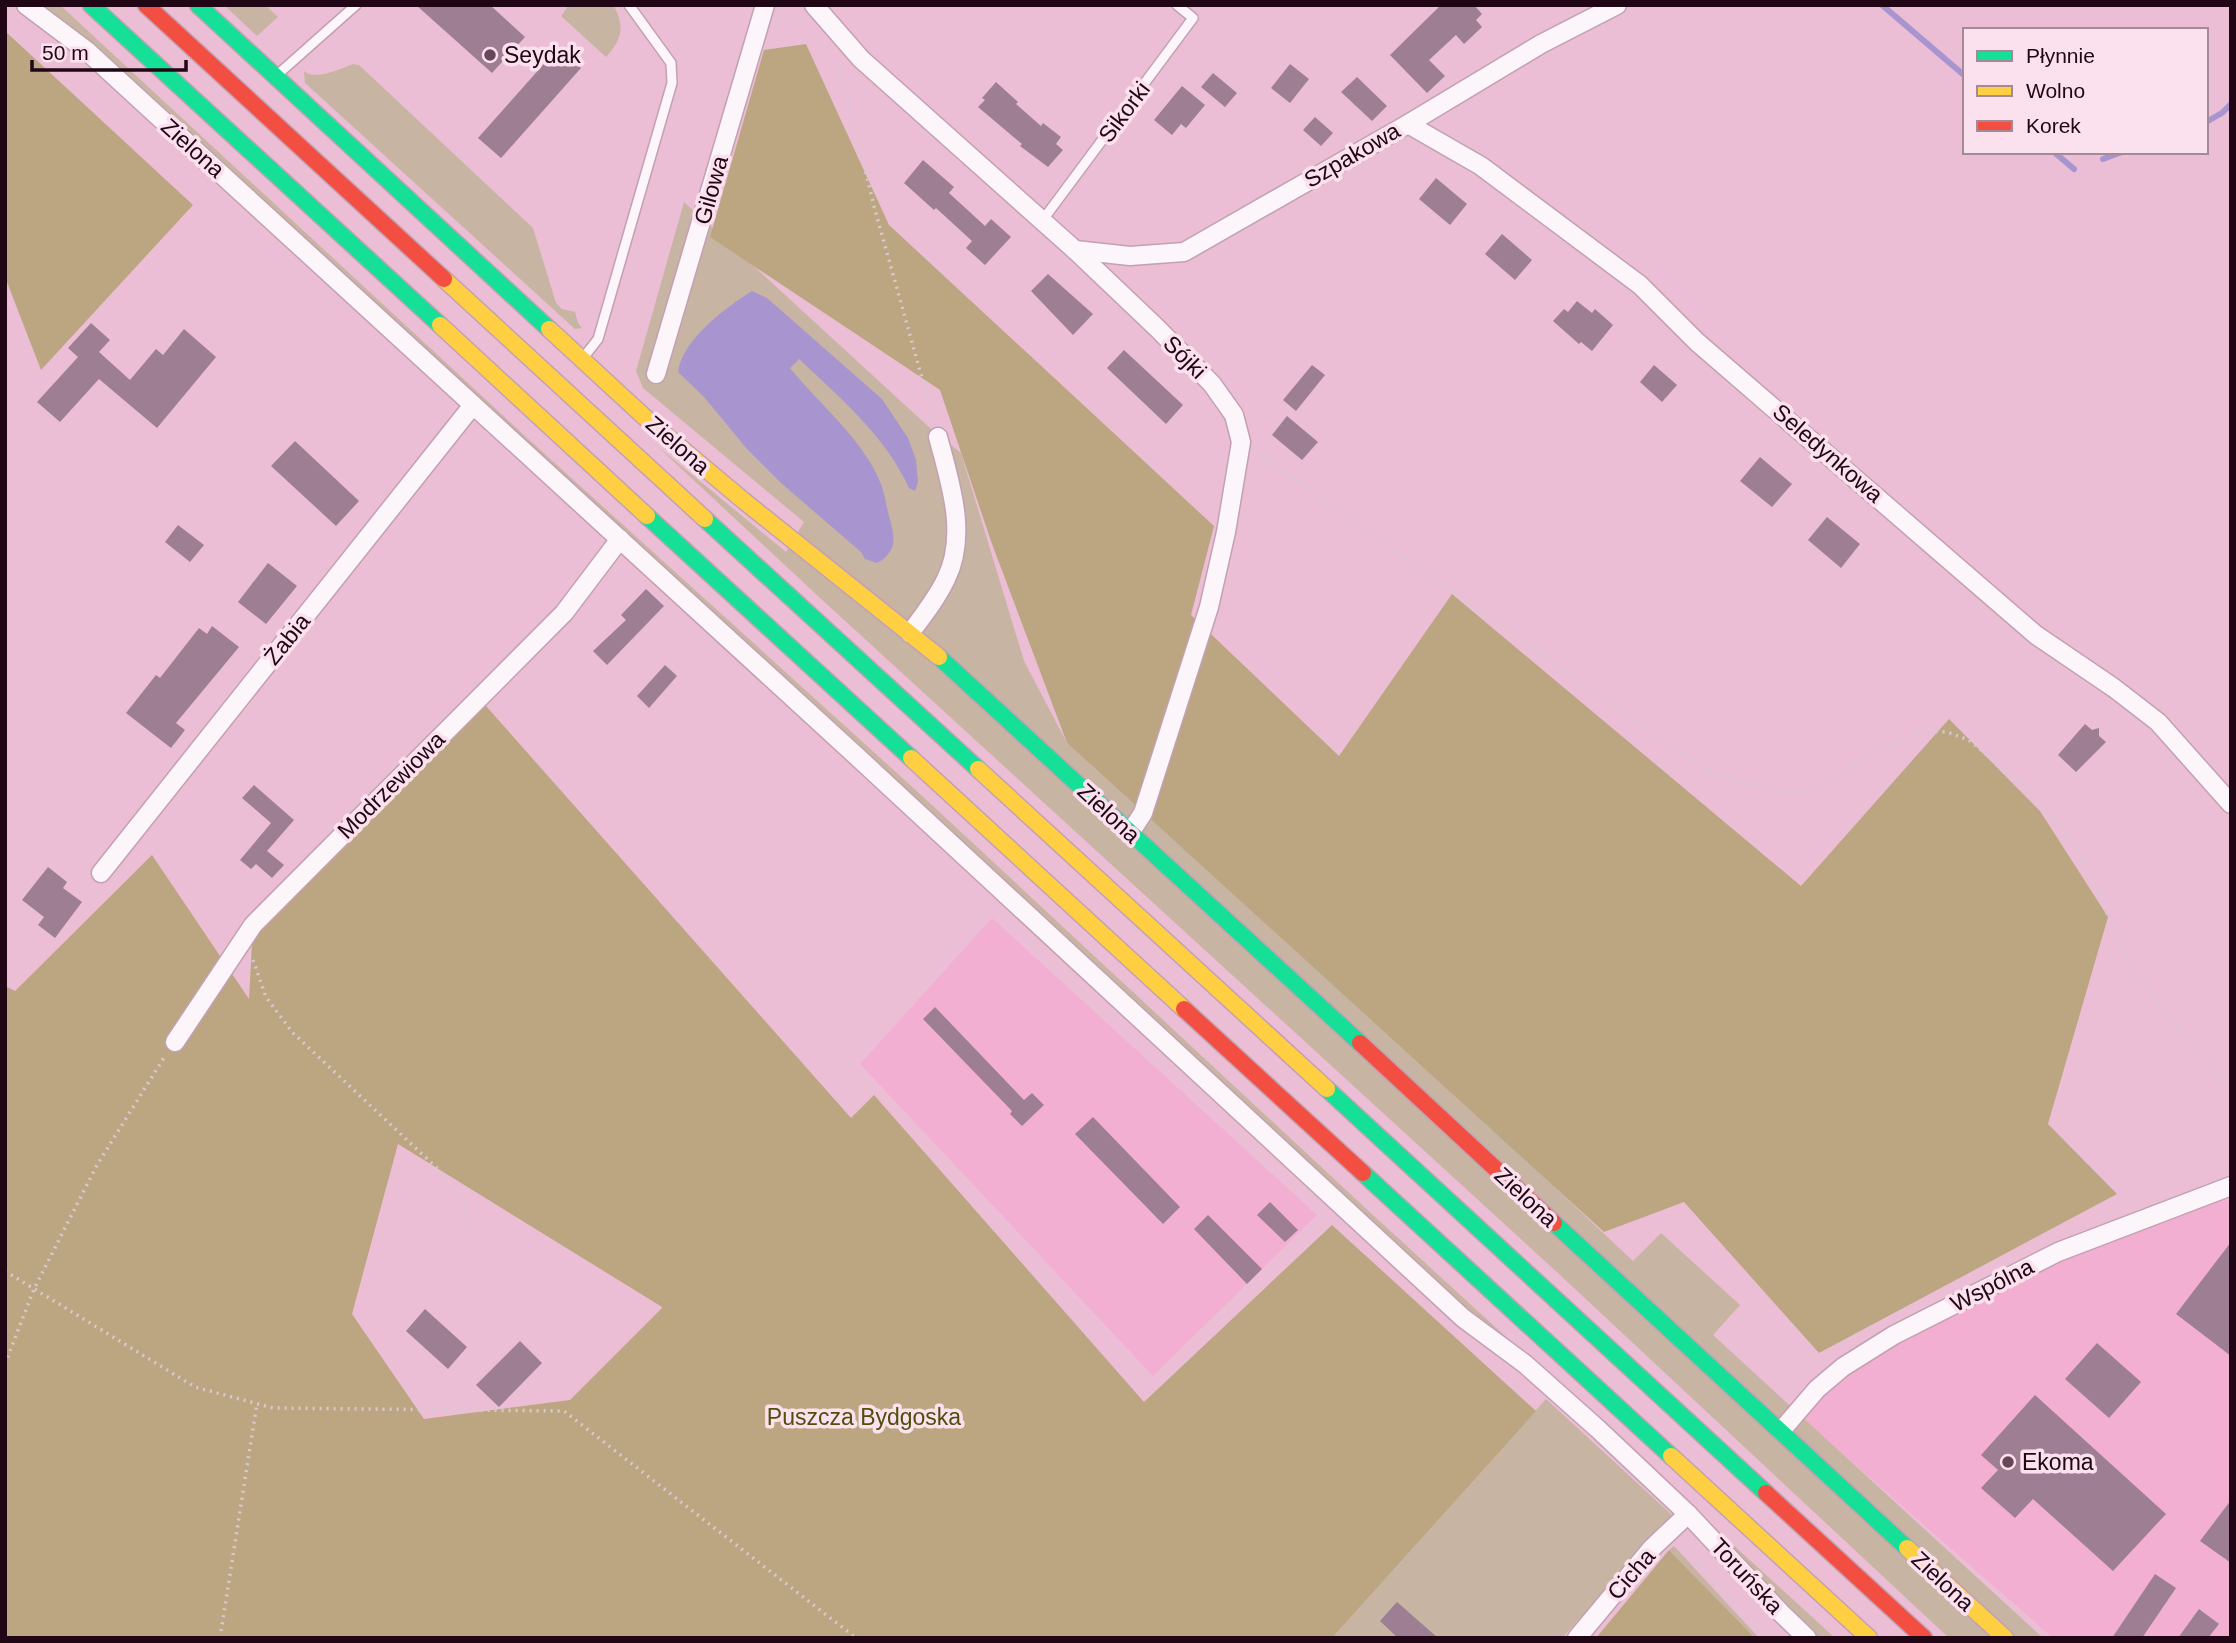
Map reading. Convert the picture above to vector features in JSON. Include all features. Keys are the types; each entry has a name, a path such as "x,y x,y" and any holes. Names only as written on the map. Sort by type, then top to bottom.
{"main road":[{"path":"91,5 1869,1638"},
{"path":"146,5 1924,1638"},
{"name":"Zielona","path":"198,5 651,423 968,682 2005,1638"}],"street":[{"name":"Zielona","path":"26,5 87,51 1463,1318 1525,1364 1688,1514"},
{"name":"Sójki","path":"814,5 861,59 1074,250 1212,384 1234,415 1241,442 1226,532 1209,607 1143,813 1130,832"},
{"name":"Szpakowa","path":"1074,250 1130,256 1184,252 1408,124 1541,44 1617,5"},
{"name":"Gilowa","path":"656,374 763,14"},
{"name":"Seledynkowa","path":"1408,124 1480,166 1640,285 1698,342 2036,635 2114,688 2158,722 2231,804"},
{"name":"Żabia","path":"101,873 473,405"},
{"path":"909,633 947,578 954,553 957,524 951,484 939,437"},
{"name":"Modrzewiowa","path":"174,1041 253,925 564,613 620,539"},
{"name":"Wspólna","path":"1780,1431 1817,1389 1843,1367 1894,1335 2058,1252 2231,1185"},
{"name":"Cicha","path":"1577,1638 1652,1548 1688,1514"},
{"name":"Toruńska","path":"1688,1514 1807,1638"}],"lane":[{"path":"275,77 356,5"},
{"path":"582,359 598,339 672,83 671,63 629,5"},
{"name":"Sikorki","path":"1042,221 1193,18 1177,5"}],"path":[{"path":"763,14 830,26 875,210 939,437"},
{"path":"1241,442 1705,770 1784,793 1823,786 1876,751 1922,731 1947,732 1969,740 2029,791 2076,844 2137,978 2231,1087"},
{"path":"255,949 253,960 266,997 292,1032 439,1170 466,1206 463,1237"},
{"path":"5,1364 34,1289 97,1166 174,1041"},
{"path":"5,1271 195,1387 272,1408 564,1411 856,1638"},
{"path":"220,1638 257,1403"},
{"path":"1669,1532 1742,1613 1769,1638"}],"shaded area":[{"path":"39,5 60,5 525,436 920,794 1374,1216 1835,1638 1817,1638 1702,1522"},
{"path":"224,5 265,5 278,17 257,36"},
{"path":"569,5 614,6 621,27 616,44 606,57 561,16"},
{"path":"353,64 359,65 533,228 556,303 562,309 575,312 582,328 575,329 305,83 304,71 314,75 321,74"},
{"path":"684,202 930,428 961,453 1024,661 1067,743 1633,1261 1661,1233 1740,1305 1713,1335 2043,1638 1949,1638 1559,1274 656,445 786,552 804,522 643,388 636,371"},
{"path":"752,291 767,298 882,399 908,438 916,460 918,482 915,491 909,488 875,434 846,403 799,359 790,368 864,452 881,484 893,531 893,543 889,554 877,563 865,559 861,552 781,483 678,372 681,360 696,337 718,315"},
{"path":"992,918 1317,1215 1153,1376 860,1064"},
{"path":"2222,1197 2231,1203 2231,1638 2053,1638 1796,1413 1843,1367 2058,1252"},
{"path":"1546,1399 1673,1516 1562,1638 1332,1638"},
{"path":"1674,1546 1759,1638 1755,1638 1669,1550"}],"green space":[{"path":"5,31 193,205 41,370 5,277"},
{"path":"806,44 889,225 1214,526 1191,615 1339,756 1452,594 1801,886 1949,719 2040,811 2108,917 2048,1124 2117,1194 1819,1353 1684,1202 1604,1232 1067,743 992,544 940,390 710,237 764,50"},
{"name":"Puszcza Bydgoska","path":"478,697 851,1118 874,1095 1144,1402 1332,1225 1536,1411 1332,1638 5,1638 5,986 15,991 152,855 249,999 253,925","holes":["398,1144 662,1307 570,1400 424,1419 352,1314"]},
{"path":"1669,1550 1755,1638 1596,1638"}],"building":[{"name":"Seydak","path":"416,5 490,5 525,37 492,73"},
{"path":"1441,5 1474,5 1482,14 1476,20 1482,27 1464,44 1456,35 1429,60 1445,76 1427,93 1390,55"},
{"path":"558,48 581,68 501,158 478,138"},
{"path":"1290,64 1309,79 1290,103 1271,88"},
{"path":"1213,73 1237,93 1225,107 1201,87"},
{"path":"1357,77 1387,106 1372,121 1341,92"},
{"path":"996,82 1041,126 1043,123 1061,137 1056,144 1063,150 1048,167 1020,146 1022,144 978,107"},
{"path":"1182,86 1205,105 1186,128 1181,124 1172,135 1154,120"},
{"path":"1315,117 1333,133 1321,146 1303,130"},
{"path":"923,160 954,187 949,193 985,226 991,219 1011,237 985,265 966,248 972,241 904,183"},
{"path":"1436,178 1467,204 1450,225 1419,199"},
{"path":"1502,234 1532,260 1515,280 1485,254"},
{"path":"1048,274 1093,314 1073,335 1031,291"},
{"path":"1577,301 1592,313 1595,309 1613,325 1592,351 1581,342 1579,344 1553,321 1564,309 1568,312"},
{"path":"91,323 110,340 99,352 130,380 156,349 163,355 184,329 216,357 157,428 99,379 60,422 37,402 78,357 68,348"},
{"path":"1124,350 1183,405 1166,424 1107,368"},
{"path":"1312,365 1325,375 1296,411 1283,400"},
{"path":"1654,365 1677,385 1662,402 1640,382"},
{"path":"1287,416 1318,442 1302,460 1272,435"},
{"path":"295,441 359,501 336,526 271,466"},
{"path":"1760,457 1792,484 1772,507 1740,481"},
{"path":"1827,517 1860,544 1841,568 1808,540"},
{"path":"178,525 204,545 190,562 165,542"},
{"path":"268,563 297,586 266,624 238,602"},
{"path":"646,589 664,606 607,665 593,651 626,620 621,615"},
{"path":"212,626 239,647 176,723 185,730 171,748 126,713 156,675 160,678 199,628 207,634"},
{"path":"665,665 677,676 649,708 637,696"},
{"path":"2085,724 2092,730 2099,728 2099,736 2106,742 2076,772 2058,755"},
{"path":"254,785 294,820 267,851 284,865 272,878 256,864 251,869 240,860 271,823 242,798"},
{"path":"48,867 67,882 63,888 82,902 55,938 38,925 44,917 22,900"},
{"path":"935,1007 1024,1100 1032,1093 1044,1105 1022,1126 1010,1114 1012,1111 923,1019"},
{"path":"1093,1117 1180,1207 1163,1224 1075,1134"},
{"path":"1270,1202 1298,1230 1285,1242 1257,1215"},
{"path":"1208,1215 1262,1269 1247,1284 1194,1229"},
{"path":"2231,1242 2231,1356 2176,1314"},
{"path":"425,1309 467,1347 448,1369 406,1331"},
{"path":"520,1341 542,1363 499,1407 476,1385"},
{"path":"2097,1343 2141,1382 2109,1418 2065,1379"},
{"path":"2035,1395 2166,1514 2113,1571 2033,1499 2015,1518 1981,1488 1998,1470 1981,1455"},
{"path":"2231,1500 2231,1563 2200,1541"},
{"path":"2155,1574 2176,1588 2142,1638 2112,1638"},
{"path":"1397,1602 1438,1638 1398,1638 1380,1621"},
{"path":"2199,1609 2219,1624 2208,1638 2178,1638"}],"waterway":[{"path":"1882,5 1963,74"},
{"path":"2208,121 2231,104"},
{"path":"2056,154 2074,169"},
{"path":"2103,159 2117,154"}],"traffic: fast":[{"path":"91,5 440,325"},
{"path":"198,5 549,329"},
{"path":"647,516 911,758"},
{"path":"705,519 978,769"},
{"path":"939,657 1360,1043"},
{"path":"1327,1089 1766,1493"},
{"path":"1363,1173 1671,1456"},
{"path":"1554,1223 1907,1548"}],"traffic: slow":[{"path":"444,279 705,519"},
{"path":"440,325 647,516"},
{"path":"549,329 651,423 939,657"},
{"path":"911,758 1184,1009"},
{"path":"978,769 1327,1089"},
{"path":"1671,1456 1869,1638"},
{"path":"1907,1548 2005,1638"}],"traffic: jam":[{"path":"146,5 444,279"},
{"path":"1184,1009 1363,1173"},
{"path":"1360,1043 1554,1223"},
{"path":"1766,1493 1924,1638"}],"place":[{"name":"Seydak","path":"490,55"},
{"name":"Ekoma","path":"2008,1462"}]}
